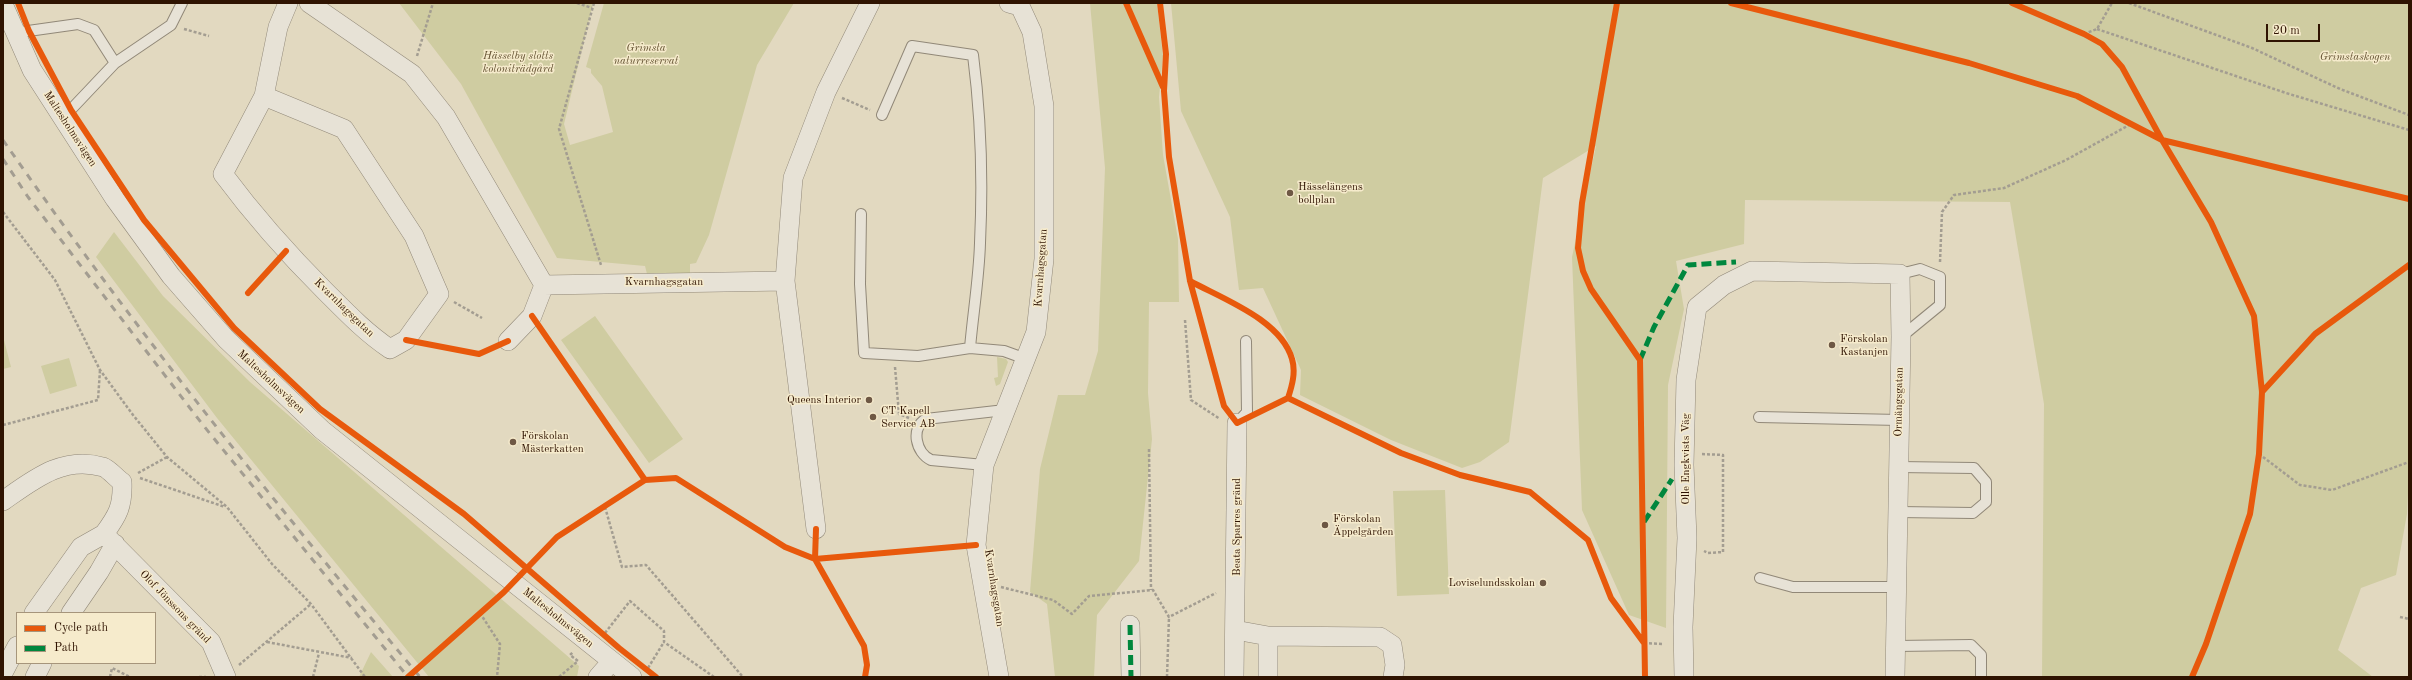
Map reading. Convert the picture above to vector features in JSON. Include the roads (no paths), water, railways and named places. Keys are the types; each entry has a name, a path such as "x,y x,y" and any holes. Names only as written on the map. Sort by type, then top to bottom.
{"street":[{"name":"Kvarnhagsgatan","path":"264,96 344,129 414,236 439,294 406,340 390,349 367,334 257,220 222,174 264,96 278,27 288,3"},
{"path":"309,3 412,74 446,117 544,285 532,316 508,341"},
{"path":"816,529 785,281 793,178 826,92 870,3"},
{"name":"Kvarnhagsgatan","path":"999,677 976,545 984,466 1036,332 1044,259 1044,106 1032,32 1020,6 1009,3"},
{"name":"Maltesholmsvägen","path":"3,4 32,70 62,119 115,199 166,269 226,339 322,430 612,661 643,671"},
{"name":"Olle Engkvists Väg","path":"1684,677 1683,627 1687,538 1684,465 1686,380 1697,307 1724,286 1752,271 1900,274"},
{"name":"Ormängsgatan","path":"1895,677 1901,337 1900,274"},
{"name":"Kvarnhagsgatan","path":"544,285 606,282 785,281"},
{"name":"Beata Sparres gränd","path":"1234,677 1237,427"},
{"path":"3,501 45,471 76,464 104,467 122,482 122,501 99,572 72,612"},
{"path":"35,612 81,547 110,539"},
{"name":"Olof Jönssons gränd","path":"110,539 211,642 226,676"},
{"path":"1130,625 1131,677"},
{"path":"1235,630 1268,636 1380,637 1392,645 1395,665 1393,677"},
{"path":"1268,636 1268,677"},
{"path":"3,673 16,648"},
{"path":"598,677 612,661"},
{"path":"35,677 42,664"}],"lane":[{"path":"62,119 115,63 171,25 182,3"},
{"path":"14,32 78,24 94,30 115,63"},
{"path":"882,115 912,46 973,55 979,102 981,176 980,243 970,348"},
{"path":"860,214 860,284 864,353 918,356 970,348 1004,351 1026,359"},
{"path":"1900,274 1920,269 1940,277 1940,306 1901,337"},
{"path":"1237,427 1247,412 1246,342"},
{"path":"984,466 931,460 924,457 919,450 917,428 920,422 926,419 1005,410"},
{"path":"1759,417 1899,420"},
{"path":"1898,467 1974,468 1986,482 1986,502 1973,513 1898,512"},
{"path":"1760,578 1793,587 1896,587"},
{"path":"1896,646 1971,646 1981,655 1981,677"}],"railway":[{"path":"3,140 102,278 153,346 258,480 420,677"},
{"path":"3,159 28,197 203,425 408,677"}],"place":[{"name":"Hässelängens bollplan","path":"1290,193"},
{"name":"Förskolan Kastanjen","path":"1832,345"},
{"name":"Queens Interior","path":"869,400"},
{"name":"CT Kapell Service AB","path":"873,417"},
{"name":"Förskolan Mästerkatten","path":"513,442"},
{"name":"Förskolan Äppelgården","path":"1325,525"},
{"name":"Loviselundsskolan","path":"1543,583"}],"park label":[{"name":"Grimsta naturreservat","path":"646,54"},
{"name":"Grimstaskogen","path":"2355,57"},
{"name":"Hässelby slotts koloniträdgård","path":"518,62"}]}
